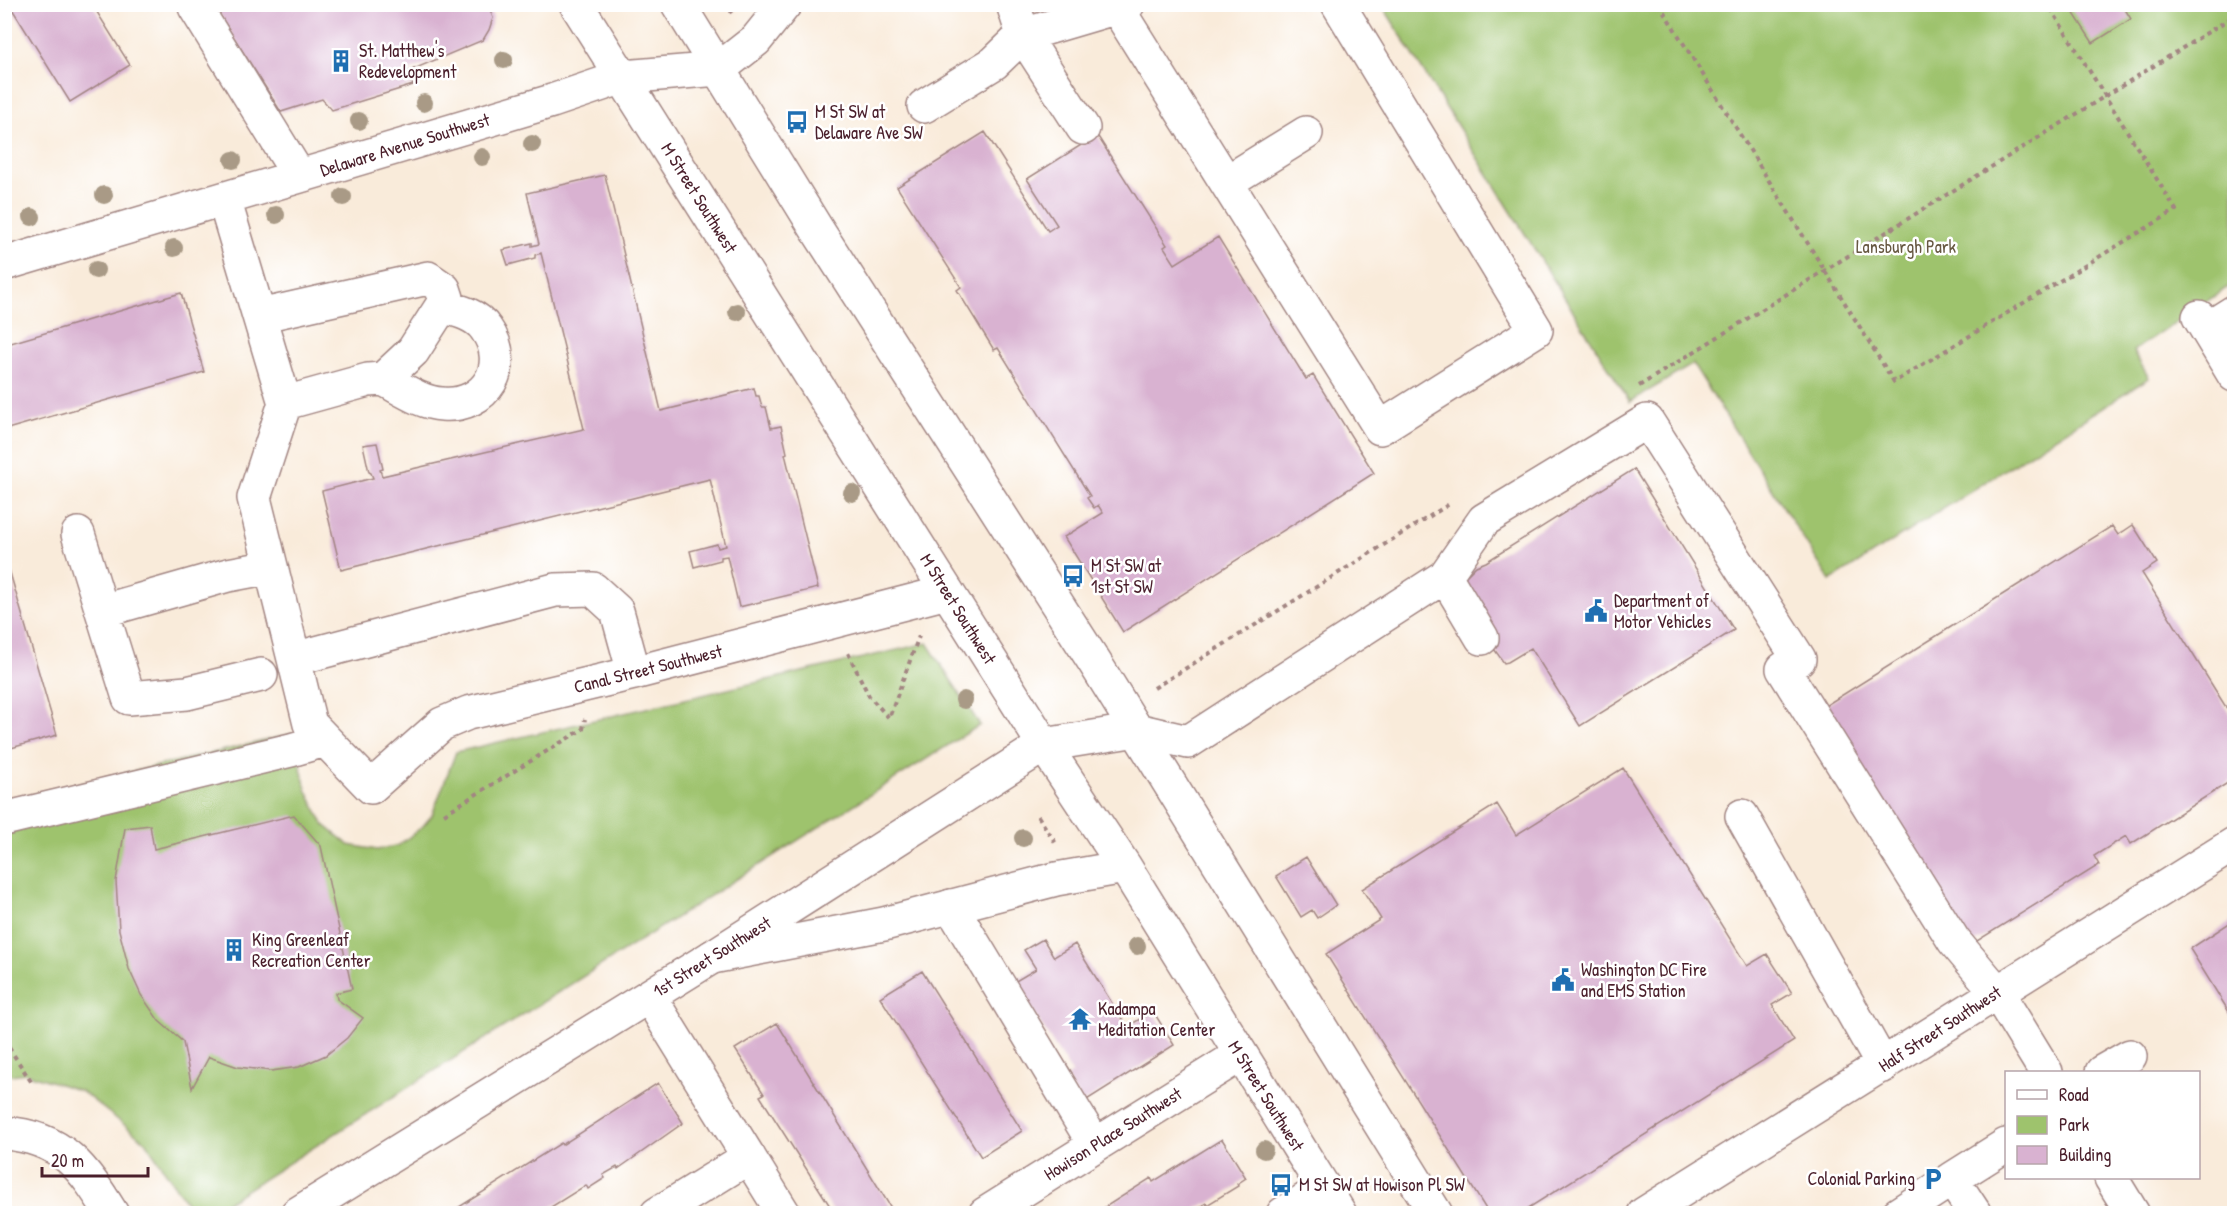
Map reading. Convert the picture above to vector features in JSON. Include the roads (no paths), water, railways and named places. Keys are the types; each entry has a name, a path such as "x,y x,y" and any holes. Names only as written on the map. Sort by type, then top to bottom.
{"street":[{"name":"M Street Southwest","path":"576,4 1044,745 1125,867 1332,1201"},
{"path":"678,4 816,228 1137,730 1436,1214"},
{"path":"719,69 756,40 785,4"},
{"path":"1013,4 1023,35 1083,128"},
{"path":"924,106 994,63 1023,35 1123,6 1227,182 1380,428 1536,330 1338,4"},
{"path":"195,7 299,176"},
{"name":"Delaware Avenue Southwest","path":"4,264 552,101 623,77 719,69"},
{"path":"1227,182 1306,133"},
{"path":"4,819 325,740 310,724 254,498 285,403 224,199"},
{"path":"259,316 428,278 444,289 447,298 413,351 383,379"},
{"path":"285,403 368,380 383,379 423,399 442,404 465,402 481,394 492,379 497,367 494,342 486,328 478,321 462,312 442,306"},
{"path":"2235,312 2203,323 2235,375"},
{"path":"1137,730 1188,742 1445,576 1484,520 1647,421 1799,659 1783,669 1954,941 1997,992 2045,1071"},
{"path":"78,534 129,698 187,693 261,675"},
{"path":"102,611 228,575 271,567"},
{"path":"1445,576 1482,638"},
{"path":"294,659 555,590 593,590 617,611 634,673"},
{"name":"Canal Street Southwest","path":"325,740 371,787 442,724 468,713 634,673 947,592"},
{"name":"1st Street Southwest","path":"297,1214 712,957 1044,745 1137,730"},
{"path":"1742,816 1883,1066"},
{"name":"Half Street Southwest","path":"1649,1212 2235,844"},
{"path":"712,957 884,924 1056,879 1125,867"},
{"path":"951,906 1095,1145"},
{"path":"649,996 784,1214"},
{"name":"Howison Place Southwest","path":"985,1214 1240,1055"},
{"path":"2104,1071 2130,1056"},
{"path":"4,1133 16,1134 52,1146 73,1159 81,1167 112,1214"},
{"path":"1898,1214 2005,1146"},
{"path":"657,1214 749,1157"},
{"path":"1952,1179 1975,1214"},
{"path":"2111,1179 2133,1214"},
{"path":"1283,1214 1332,1201"}],"place":[{"name":"St. Matthew's Redevelopment","path":"341,61"},
{"name":"M St SW at Delaware Ave SW","path":"797,122"},
{"name":"M St SW at 1st St SW","path":"1073,576"},
{"name":"Department of Motor Vehicles","path":"1596,611"},
{"name":"King Greenleaf Recreation Center","path":"234,950"},
{"name":"Washington DC Fire and EMS Station","path":"1563,980"},
{"name":"Kadampa Meditation Center","path":"1080,1019"},
{"name":"Colonial Parking","path":"1933,1179"},
{"name":"M St SW at Howison Pl SW","path":"1281,1185"}],"park label":[{"name":"Lansburgh Park","path":"1906,247"}]}
